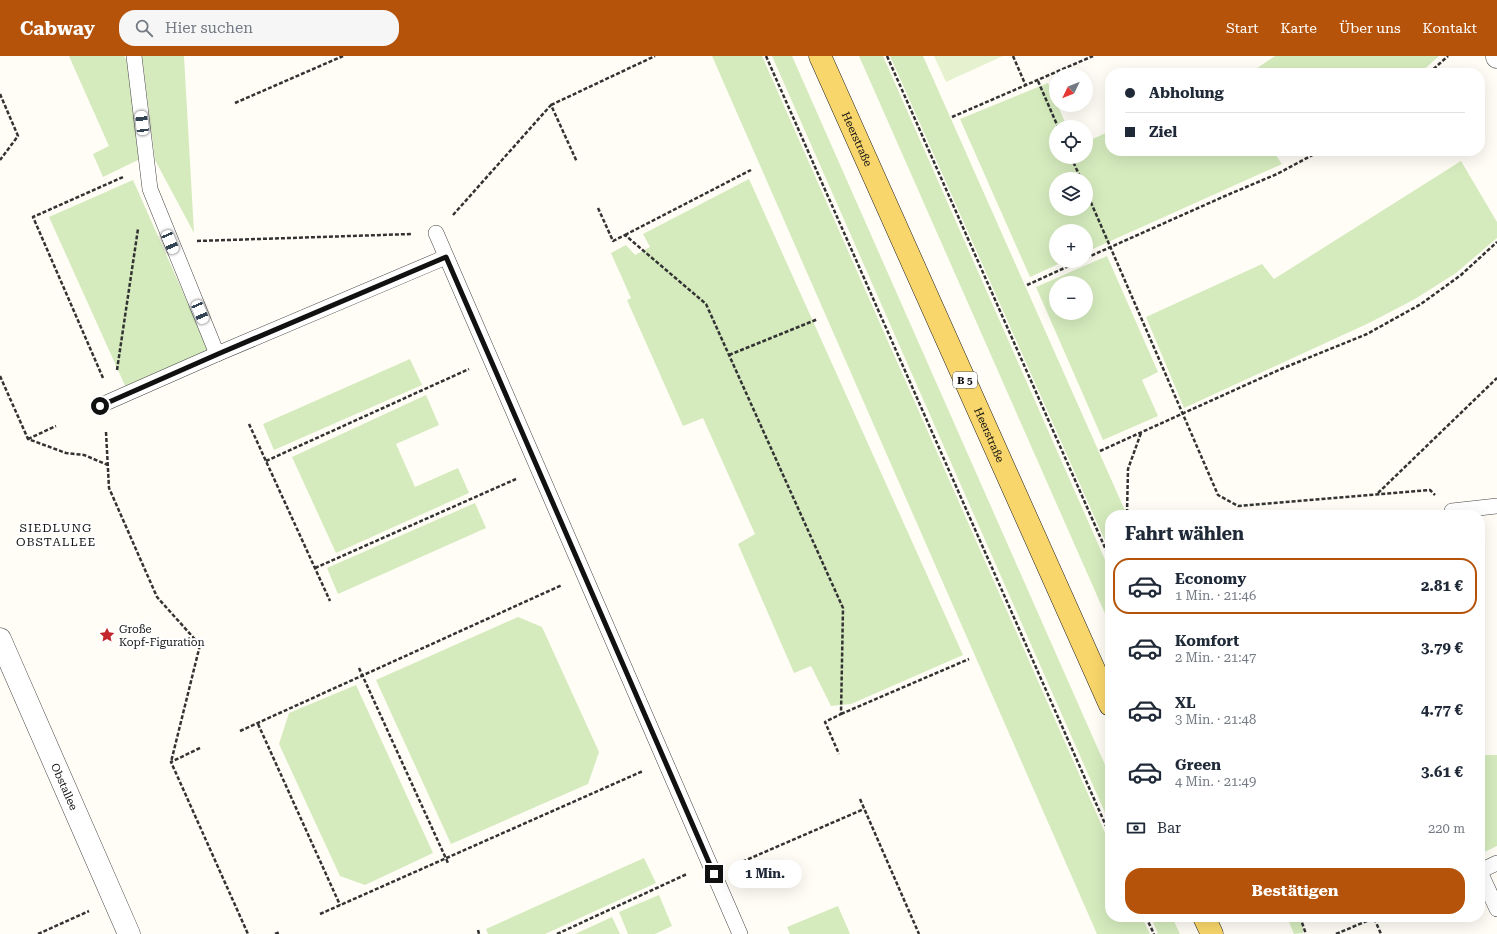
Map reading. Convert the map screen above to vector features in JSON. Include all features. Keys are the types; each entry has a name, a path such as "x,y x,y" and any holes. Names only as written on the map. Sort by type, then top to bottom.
{"main road":[{"name":"Heerstraße","path":"820,56 1105,694"},
{"path":"1206,922 1212,934"}],"street":[{"name":"Obstallee","path":"0,639 129,934"}],"lane":[{"path":"134,56 150,189 170,242 218,354"},
{"path":"436,233 740,934"},
{"path":"106,403 446,257"},
{"path":"1461,510 1497,506"},
{"path":"1485,869 1497,863"},
{"path":"1485,882 1497,909"}],"path":[{"path":"235,103 342,56"},
{"path":"170,242 436,233 551,105 655,56"},
{"path":"766,56 1105,824"},
{"path":"887,56 1105,548"},
{"path":"1013,56 1026,86"},
{"path":"952,117 1094,56"},
{"path":"1435,68 1448,56"},
{"path":"1038,81 1055,120"},
{"path":"0,94 18,136 0,160"},
{"path":"551,105 577,162"},
{"path":"1093,255 1278,174 1311,156"},
{"path":"106,403 33,216 147,167"},
{"path":"598,208 613,241 751,170"},
{"path":"1093,208 1218,495 1238,506 1430,490 1451,510"},
{"path":"106,403 139,222"},
{"path":"625,235 706,304 729,355 843,608 841,714"},
{"path":"1100,451 1281,369 1367,334 1421,304 1461,275 1497,242"},
{"path":"1026,285 1064,268"},
{"path":"729,355 818,319"},
{"path":"266,461 491,359"},
{"path":"0,376 28,439 66,453 84,455 108,465"},
{"path":"1377,494 1497,378"},
{"path":"249,424 330,602"},
{"path":"28,439 56,426"},
{"path":"106,432 109,488 157,597 200,645 171,762 248,934"},
{"path":"1127,510 1128,469 1141,433"},
{"path":"315,568 538,469"},
{"path":"240,731 363,677 584,575"},
{"path":"839,754 825,722 969,658"},
{"path":"359,668 448,864"},
{"path":"258,724 340,905"},
{"path":"171,762 200,748"},
{"path":"320,914 665,761"},
{"path":"860,799 919,934"},
{"path":"557,934 712,869 864,809"},
{"path":"38,934 114,900"},
{"path":"1148,922 1154,934"},
{"path":"1302,922 1306,934"},
{"path":"1336,934 1364,922"},
{"path":"1376,922 1381,934"},
{"path":"478,930 479,934"},
{"path":"275,934 280,932"}],"green space":[{"path":"69,56 124,56 128,63 140,159 103,177 93,154 109,146"},
{"path":"142,56 184,56 194,233 155,160"},
{"path":"712,56 762,56 1105,833 1105,922 1144,922 1150,934 1097,934"},
{"path":"772,56 792,56 1105,765 1105,813"},
{"path":"859,56 883,56 1105,560 1105,614"},
{"path":"890,56 923,56 1125,510 1105,510 1105,541"},
{"path":"934,56 1003,56 946,82"},
{"path":"1275,56 1439,56 1426,68 1257,68"},
{"path":"1048,83 1049,112 1061,112 1064,120 1049,120 1049,164 1093,164 1093,139 1105,133 1105,156 1276,156 1282,164 1093,249 1093,224 1049,224 1050,268 1030,277 960,119"},
{"path":"1461,161 1497,222 1497,238 1456,273 1415,299 1369,323 1184,408 1146,317 1262,264 1274,279"},
{"path":"749,179 963,655 851,704 831,706 811,666 794,673 738,544 755,534 703,418 683,426 627,300 631,298 611,253 626,245 635,255 650,247 643,234"},
{"path":"133,180 210,353 127,390 49,217"},
{"path":"1107,256 1158,372 1142,380 1158,416 1103,440 1050,320 1093,320 1093,276 1061,276 1080,268 1093,268 1093,262"},
{"path":"1049,281 1049,317 1036,287"},
{"path":"410,359 422,385 274,450 263,424"},
{"path":"426,395 439,425 396,444 415,487 458,468 469,493 336,553 292,457"},
{"path":"475,503 486,528 338,594 327,568"},
{"path":"518,617 542,627 599,752 588,784 451,844 376,680"},
{"path":"356,685 433,853 365,885 340,876 279,744 289,713"},
{"path":"1485,755 1497,755 1497,846 1485,852"},
{"path":"644,858 656,883 545,934 488,934 486,929"},
{"path":"659,895 672,926 655,934 628,934 619,912"},
{"path":"838,906 850,934 790,934 787,927"},
{"path":"612,917 620,934 575,934"},
{"path":"1153,922 1174,922 1180,934 1158,934"},
{"path":"1289,922 1300,922 1303,928 1303,933 1294,934"}],"place":[{"name":"Große Kopf-Figuration","path":"107,635"}],"district":[{"name":"SIEDLUNG OBSTALLEE","path":"56,535"}],"route":[{"path":"100,406 446,257 714,874"}]}
